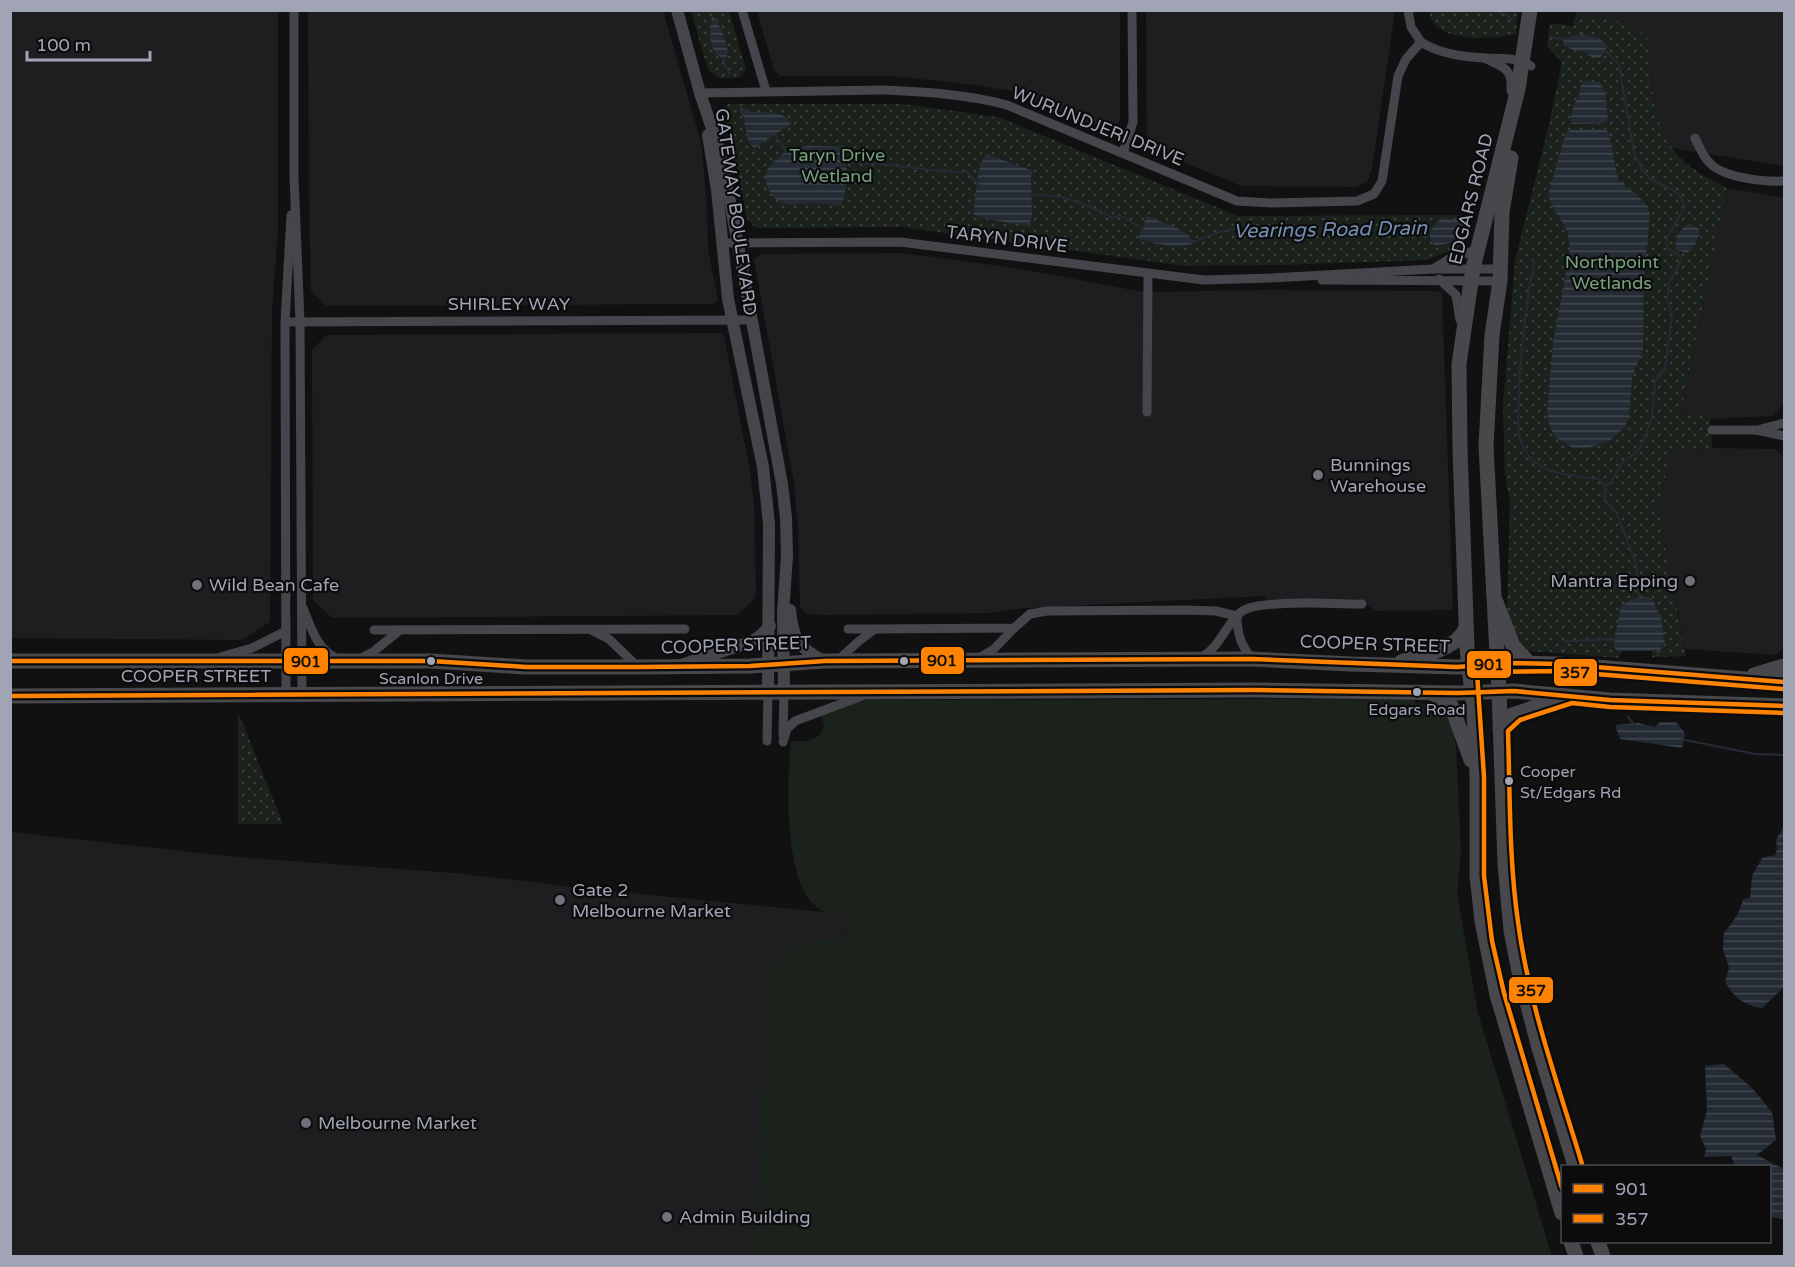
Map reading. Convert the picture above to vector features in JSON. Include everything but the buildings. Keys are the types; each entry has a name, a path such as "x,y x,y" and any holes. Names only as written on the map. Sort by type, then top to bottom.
{"main road":[{"name":"EDGARS ROAD","path":"1530,10 1527,63 1517,91 1476,250 1462,338 1458,404 1466,628 1477,777 1477,876 1485,942 1497,995 1561,1207"},
{"name":"EDGARS ROAD","path":"1538,10 1504,189 1500,275 1492,334 1486,447 1505,864 1514,950 1530,1016 1574,1165"},
{"path":"1493,594 1513,646 1530,664"},
{"path":"1393,665 1453,643 1466,628"},
{"name":"COOPER STREET","path":"10,661 431,661 526,667 674,667 830,661 1252,659 1393,665 1530,664 1785,682"},
{"path":"1736,678 1785,666"},
{"name":"COOPER STREET","path":"10,696 1254,690 1498,691 1571,695 1610,700 1785,706"},
{"path":"1431,692 1451,705 1477,777"},
{"path":"1500,729 1517,713 1571,695"},
{"path":"1538,1134 1563,1128"}],"street":[{"path":"286,695 294,661 301,603 300,321 294,177 294,10"},
{"name":"GATEWAY BOULEVARD","path":"677,10 700,93 722,158 786,518 787,582 777,664 768,692"},
{"path":"742,10 765,91"},
{"path":"1124,153 1133,122 1132,10"},
{"path":"1408,10 1411,27 1421,42 1439,51 1527,63"},
{"name":"WURUNDJERI DRIVE","path":"700,93 909,91 984,100 1007,105 1218,194 1244,202 1350,202 1364,200 1378,189 1385,173 1398,76 1406,59 1421,42"},
{"path":"1484,58 1507,70 1512,81 1494,160 1491,191"},
{"name":"GATEWAY BOULEVARD","path":"700,93 713,161 732,321 743,363 763,468 769,524 770,626 784,692"},
{"path":"1695,138 1703,155 1716,168 1725,173 1785,186"},
{"path":"294,177 285,321 286,631 302,695"},
{"path":"1774,182 1785,181"},
{"name":"TARYN DRIVE","path":"721,243 900,242 1204,280 1433,269 1500,275"},
{"path":"1433,269 1449,259 1476,250"},
{"path":"1147,412 1148,273"},
{"name":"TARYN DRIVE","path":"1271,278 1363,281 1439,279 1472,274"},
{"path":"1439,279 1456,295 1462,338"},
{"name":"SHIRLEY WAY","path":"285,321 751,320"},
{"path":"1756,430 1785,423"},
{"path":"1712,430 1756,430 1785,436"},
{"path":"763,468 778,463"},
{"path":"787,582 792,624 797,641 804,649 830,661"},
{"path":"301,603 320,645 328,654 347,661 373,652 400,630"},
{"name":"COOPER STREET","path":"1237,616 1243,610 1256,605 1362,604"},
{"path":"975,661 994,649 1030,614 1047,611 1186,610 1216,611 1237,616"},
{"path":"1198,659 1216,646 1227,626 1237,616"},
{"path":"1237,616 1240,641 1252,659"},
{"path":"674,667 753,641 770,626"},
{"name":"COOPER STREET","path":"374,630 685,628"},
{"path":"848,629 1014,628"},
{"name":"COOPER STREET","path":"830,661 875,629"},
{"name":"COOPER STREET","path":"588,630 609,639 638,667"},
{"path":"206,661 252,648 286,631"},
{"path":"767,741 768,692"},
{"path":"784,692 783,742 788,729 795,722 852,699 879,692"}],"shaded area":[{"path":"11,10 278,11 278,229 272,311 270,622 242,640 11,638"},
{"path":"1576,10 1784,11 1784,166 1670,148 1662,134 1656,115 1649,53 1576,15"},
{"path":"308,11 663,11 701,142 707,204 708,249 718,300 712,304 327,306 311,291"},
{"path":"757,11 1120,11 1120,121 1116,127 1107,131 1010,91 975,85 891,76 780,76 774,70"},
{"path":"1146,11 1395,11 1372,169 1367,182 1356,187 1241,186 1149,148 1147,141"},
{"path":"712,14 726,43 728,54 724,59 718,55 712,45"},
{"path":"1582,34 1598,38 1608,46 1600,58 1563,45 1564,39"},
{"path":"1584,81 1600,82 1605,93 1608,120 1605,123 1572,124 1570,120"},
{"path":"741,108 754,112 781,114 791,124 754,148 748,141 744,117 740,112"},
{"path":"1605,129 1609,133 1618,180 1645,203 1650,213 1644,275 1643,349 1632,377 1629,416 1625,427 1609,441 1588,448 1573,448 1555,437 1549,425 1547,410 1553,344 1570,250 1567,232 1548,194 1566,133 1571,130"},
{"path":"809,146 843,147 848,178 842,205 786,204 776,199 768,189 766,177 769,167 786,151"},
{"path":"986,154 1033,171 1031,176 1032,215 1029,226 987,219 973,214 978,175"},
{"path":"1727,188 1784,199 1784,404 1773,416 1710,419 1710,417 1680,417"},
{"path":"1147,216 1179,229 1194,242 1175,246 1138,239"},
{"path":"1442,218 1459,220 1461,229 1457,241 1434,246 1430,238 1430,229"},
{"path":"1689,224 1699,229 1699,236 1687,253 1675,249 1679,234"},
{"path":"901,253 1016,268 1143,292 1265,290 1436,291 1442,293 1453,610 1376,611 1360,599 1267,600 1264,596 1027,608 988,613 820,615 805,613 800,606 798,528 794,483 754,259 760,254"},
{"path":"721,333 724,336 754,503 756,597 738,615 332,618 313,600 312,350 326,335"},
{"path":"1672,449 1775,449 1784,457 1784,647 1776,655 1685,649 1658,508"},
{"path":"1652,598 1661,618 1665,644 1659,651 1618,651 1614,647 1614,639 1621,607 1630,600"},
{"path":"1660,722 1676,722 1685,733 1682,748 1620,739 1615,725 1638,723 1655,727"},
{"path":"1784,826 1784,987 1762,1008 1740,1000 1725,982 1729,968 1723,949 1724,932 1736,917 1743,899 1750,898 1752,876 1762,858 1775,855 1776,840"},
{"path":"11,832 236,857 455,873 608,891 846,914 855,1162 850,1256 11,1256"},
{"path":"1724,1064 1752,1088 1772,1112 1776,1140 1757,1155 1784,1169 1784,1219 1771,1217 1771,1165 1735,1165 1731,1156 1704,1157 1706,1149 1700,1136 1707,1110 1705,1066"}],"green space":[{"path":"691,11 729,11 746,69 739,78 720,78 708,70"},
{"path":"1429,11 1518,11 1516,34 1479,38 1452,35 1441,30 1433,22"},
{"name":"Northpoint Wetlands","path":"1576,15 1623,23 1640,32 1647,39 1655,106 1665,137 1674,151 1687,164 1727,188 1680,416 1710,416 1712,448 1672,449 1658,508 1686,656 1652,657 1652,651 1635,630 1618,658 1506,649 1510,501 1505,475 1503,406 1515,261 1549,125 1562,62 1547,46 1550,23 1572,26"},
{"name":"Taryn Drive Wetland","path":"727,104 903,104 998,117 1238,216 1471,215 1462,246 1427,260 1278,265 1185,266 901,227 756,228 747,219 737,168 721,113"},
{"path":"870,700 1415,700 1415,703 1445,705 1456,749 1461,852 1457,894 1478,1013 1552,1256 757,1256 755,1219 761,1156 765,1004 772,970 784,953 800,943 847,940 846,914 823,911 810,900 800,882 790,834 791,741 807,741 819,735 824,726 821,715 857,702"},
{"path":"238,712 283,824 238,824"}],"waterway":[{"path":"1496,10 1513,19"},
{"path":"1550,37 1565,39"},
{"path":"1605,50 1619,65 1634,153 1642,170 1651,179 1676,192 1685,206 1666,240 1668,249 1679,255 1681,260 1669,284 1667,300 1672,315 1665,368 1655,382 1652,417 1643,443 1636,453 1623,462 1611,482 1605,486 1605,500 1616,512 1636,564 1639,599"},
{"name":"Vearings Road Drain","path":"723,57 730,74"},
{"name":"Vearings Road Drain","path":"774,133 787,154"},
{"name":"Vearings Road Drain","path":"845,162 967,172 978,184"},
{"name":"Vearings Road Drain","path":"1028,196 1061,197 1072,200 1113,218 1120,215 1143,229"},
{"name":"Vearings Road Drain","path":"1192,241 1220,232 1247,228 1265,230 1269,228 1432,229"},
{"name":"Vearings Road Drain","path":"1534,259 1520,362 1518,418 1520,439 1529,457 1542,467 1564,474 1597,479 1604,486"},
{"path":"1563,641 1616,640"},
{"path":"1655,650 1659,656"},
{"path":"1628,717 1634,724"},
{"path":"1681,737 1685,740 1755,754 1784,755"}],"transit line":[{"name":"901","path":"10,661 431,661 526,667 638,667 750,666 825,661 1252,659 1457,667 1508,663 1558,664 1784,682"},
{"name":"357","path":"1561,1185 1504,993 1492,941 1484,876 1484,777 1477,672 1558,671 1783,689"},
{"name":"901","path":"10,696 1254,690 1458,693 1514,691 1610,700 1784,706"},
{"name":"357","path":"1582,1164 1545,1044 1523,953 1513,875 1508,731 1520,720 1572,703 1610,707 1784,713"}],"place":[{"name":"Bunnings Warehouse","path":"1318,475"},
{"name":"Mantra Epping","path":"1690,581"},
{"name":"Wild Bean Cafe","path":"197,585"},
{"name":"Scanlon Drive","path":"431,661"},
{"name":"Edgars Road","path":"1417,692"},
{"name":"Cooper St/Edgars Rd","path":"1509,781"},
{"name":"Gate 2 Melbourne Market","path":"560,900"},
{"name":"Melbourne Market","path":"306,1123"},
{"name":"Admin Building","path":"667,1217"}]}
